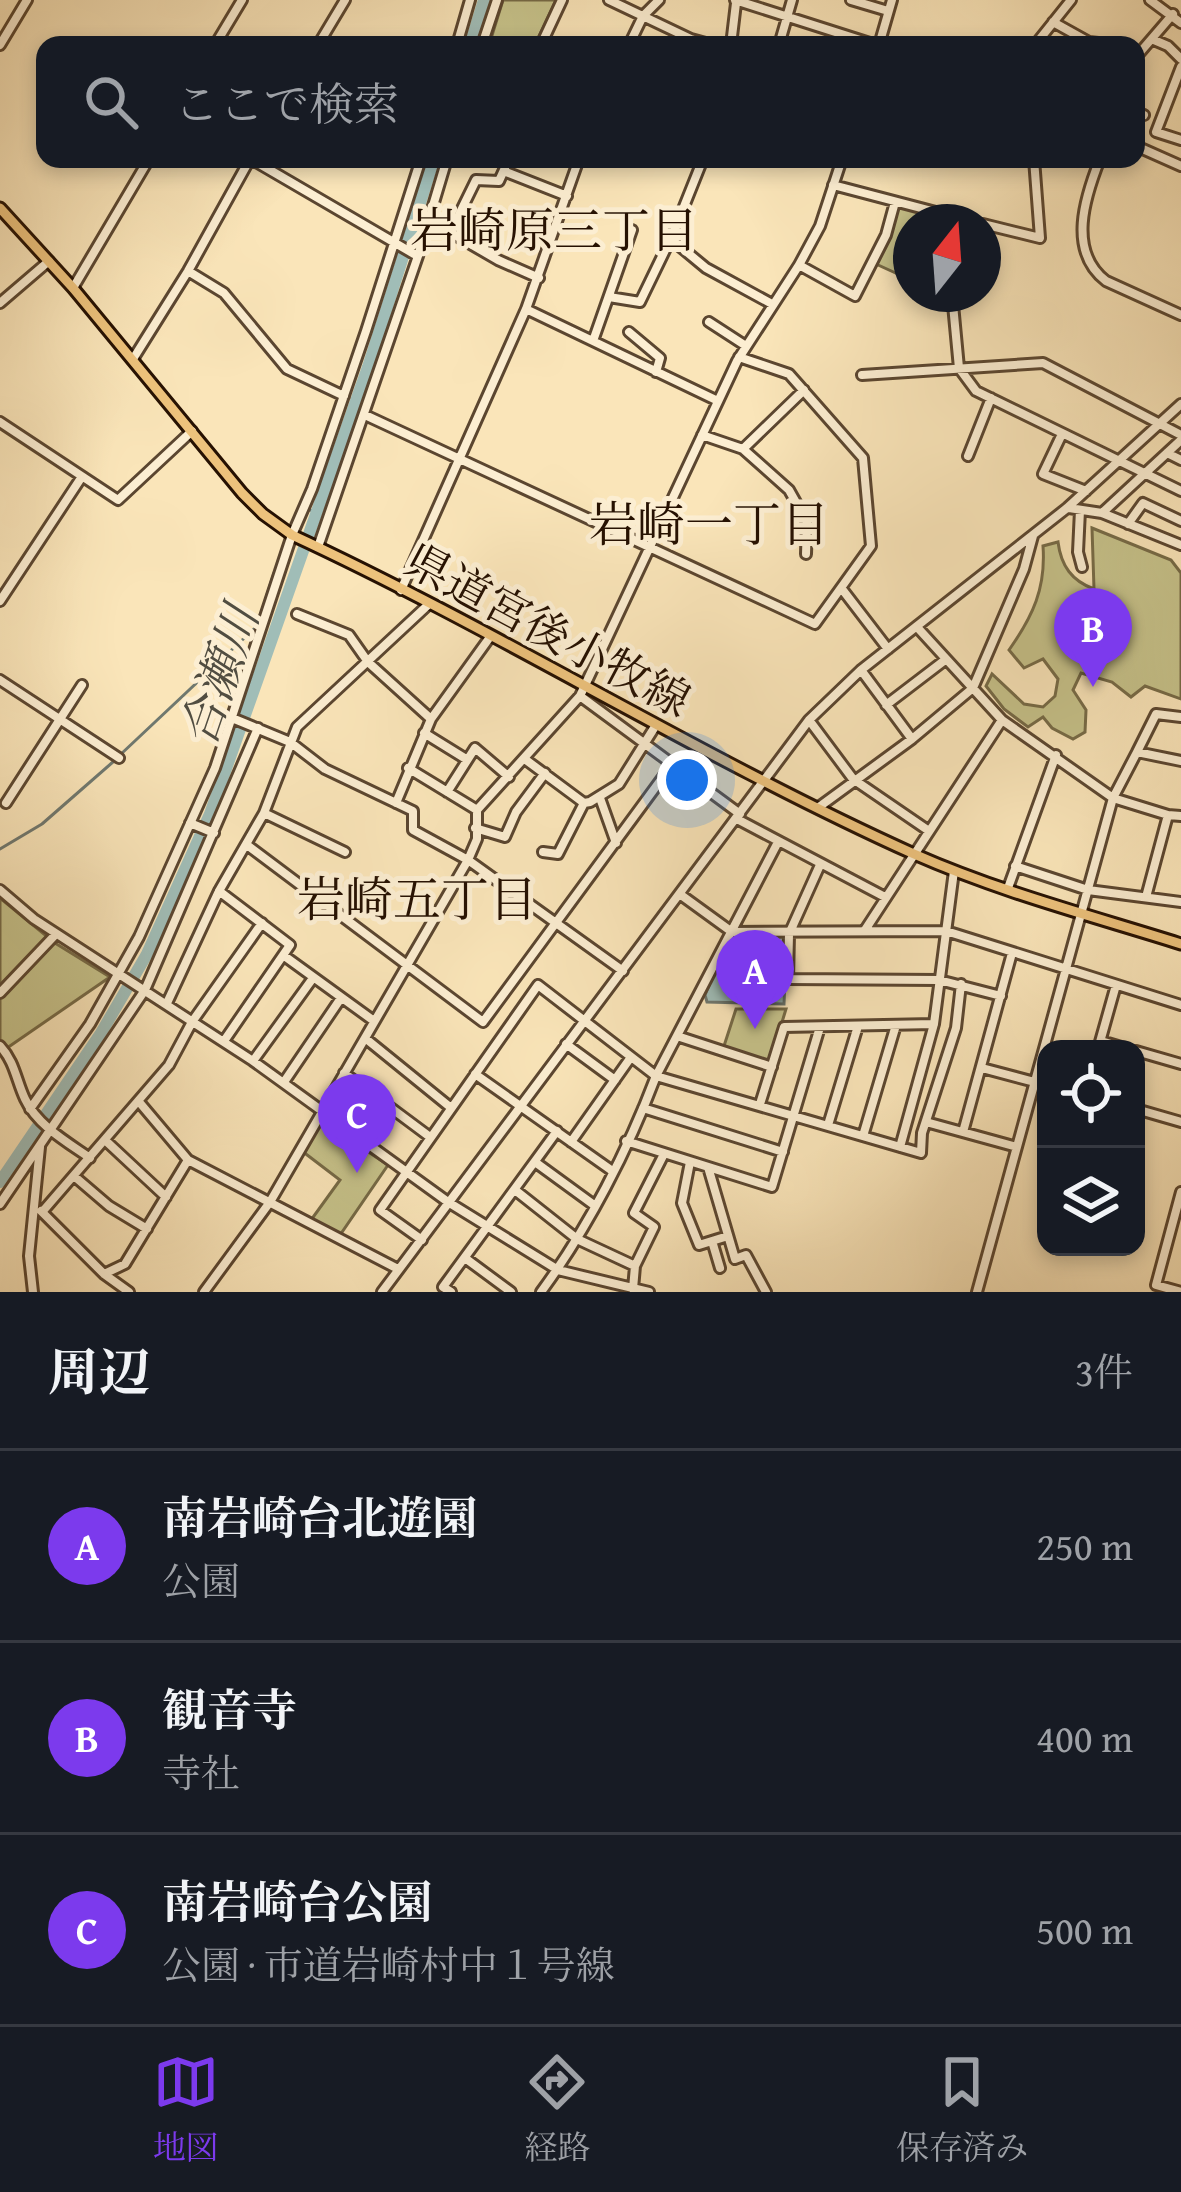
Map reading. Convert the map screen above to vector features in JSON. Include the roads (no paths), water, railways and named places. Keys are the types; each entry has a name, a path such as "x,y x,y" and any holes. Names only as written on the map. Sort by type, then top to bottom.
{"main road":[{"name":"県道宮後小牧線","path":"0,208 133,358 242,493 294,536 490,637 581,692 656,724 913,853 954,871 1181,944"}],"street":[{"path":"0,45 27,0"},
{"path":"220,36 242,0"},
{"path":"323,36 345,0"},
{"path":"460,36 470,0"},
{"path":"485,36 497,0"},
{"path":"545,36 562,0"},
{"path":"609,0 692,36"},
{"path":"633,36 659,0"},
{"path":"781,36 792,0"},
{"path":"851,0 889,11"},
{"path":"881,36 892,0"},
{"path":"1042,36 1070,0"},
{"path":"1150,0 1181,23"},
{"path":"731,36 736,1 848,36"},
{"path":"1145,47 1173,14"},
{"path":"1053,22 1078,36"},
{"path":"1153,40 1168,46 1180,68 1156,131 1181,140"},
{"path":"1145,150 1181,166"},
{"path":"73,288 144,168"},
{"path":"133,358 245,168"},
{"path":"265,168 414,254"},
{"path":"31,1110 90,1024 149,917 234,718 419,168"},
{"path":"318,547 444,168"},
{"path":"451,231 476,180 500,181 507,168"},
{"path":"401,590 539,278 576,168"},
{"path":"609,297 640,302 699,168"},
{"path":"203,1292 270,1202 468,860 477,839 477,810 526,760 581,692 739,357 820,226 839,168"},
{"path":"1001,228 1042,235 1035,168"},
{"path":"1097,168 1084,202 1082,227 1090,261 1106,281 1181,315"},
{"path":"506,172 567,196"},
{"path":"832,185 902,204"},
{"path":"799,266 855,296 886,235 896,202"},
{"path":"429,220 539,278"},
{"path":"593,341 632,230"},
{"path":"671,239 675,247 706,268 772,304"},
{"path":"0,303 49,261"},
{"path":"188,271 224,293 287,369 344,396"},
{"path":"526,309 718,401"},
{"path":"954,312 959,368 968,383 1181,491"},
{"path":"709,322 746,346"},
{"path":"629,332 660,358 656,372"},
{"path":"364,416 812,624 871,546 864,463 804,390 782,371 739,357"},
{"path":"862,375 1043,363 1181,437 1102,513"},
{"path":"743,448 804,390"},
{"path":"968,456 991,398"},
{"path":"382,1292 809,720 861,670 1067,508 1181,404"},
{"path":"0,422 118,500 192,431"},
{"path":"1062,434 1043,474 1086,491"},
{"path":"702,435 743,448 789,490 809,528 806,554"},
{"path":"1167,453 1181,460"},
{"path":"0,601 81,478"},
{"path":"1128,524 1143,503 1181,520"},
{"path":"1067,508 1102,513 1181,545"},
{"path":"1080,510 1082,567"},
{"path":"819,807 973,688 1024,568 1033,535"},
{"path":"842,589 888,649"},
{"path":"167,1003 219,891 264,813 290,742 306,716 429,604"},
{"path":"297,614 349,635 368,662 431,719"},
{"path":"917,627 1002,720 1113,798 1181,816"},
{"path":"396,803 431,719 490,637"},
{"path":"886,705 945,660"},
{"path":"861,670 912,739"},
{"path":"0,680 119,758"},
{"path":"6,803 82,685"},
{"path":"581,692 738,817 885,897"},
{"path":"977,1292 1113,798 1156,714 1181,717"},
{"path":"234,718 290,742 325,769 413,811 413,830 468,860 623,971"},
{"path":"809,720 854,778 929,831"},
{"path":"865,932 1002,720"},
{"path":"543,852 558,854 584,803 619,784 656,724"},
{"path":"0,1204 143,988 256,727"},
{"path":"424,734 466,759"},
{"path":"448,791 478,748 509,777"},
{"path":"1137,752 1181,761"},
{"path":"1008,888 1056,755"},
{"path":"526,760 584,803"},
{"path":"247,845 484,1022 674,762"},
{"path":"408,768 477,810"},
{"path":"475,828 505,837 516,812 545,773"},
{"path":"600,798 616,843"},
{"path":"264,813 345,852"},
{"path":"1146,897 1168,815"},
{"path":"190,823 214,833"},
{"path":"542,1292 577,1239 778,842"},
{"path":"820,865 789,934 788,980 939,980 1001,996"},
{"path":"1015,866 1088,890 1180,900"},
{"path":"900,1147 934,1024 954,871"},
{"path":"0,890 56,934 284,1082 488,1227 558,1270 649,1292"},
{"path":"219,891 290,945 224,1042"},
{"path":"681,895 732,932 946,931 1181,1005"},
{"path":"38,1211 140,1103 262,923"},
{"path":"0,993 56,934"},
{"path":"963,1132 1012,953"},
{"path":"283,955 374,1021"},
{"path":"253,1061 313,978"},
{"path":"422,1240 380,1210 538,985 656,1076 921,1153 926,1122 948,1060 961,984"},
{"path":"1101,1040 1116,985"},
{"path":"284,1082 341,998"},
{"path":"760,1104 784,1027 934,1024"},
{"path":"863,1136 896,1025"},
{"path":"828,1126 859,1026"},
{"path":"626,1142 772,1187 820,1027"},
{"path":"677,1036 772,1067"},
{"path":"365,1038 450,1107"},
{"path":"566,1044 615,1080"},
{"path":"0,1046 10,1058 31,1110 91,1158"},
{"path":"1145,1054 1181,1064"},
{"path":"571,1142 632,1057"},
{"path":"982,1068 1035,1082"},
{"path":"344,1073 430,1137"},
{"path":"475,1074 612,1170"},
{"path":"140,1103 188,1160 398,1269"},
{"path":"643,1108 783,1152"},
{"path":"1145,1111 1181,1121"},
{"path":"926,1122 1017,1147"},
{"path":"451,1292 443,1287 557,1131"},
{"path":"106,1142 166,1197"},
{"path":"33,1292 28,1256 38,1211 40,1145"},
{"path":"633,1289 634,1266 654,1227 634,1213 664,1154"},
{"path":"104,1274 125,1264 188,1160"},
{"path":"535,1162 594,1205"},
{"path":"690,1162 682,1203 699,1245 728,1236"},
{"path":"707,1167 735,1259 746,1255 766,1292"},
{"path":"74,1176 109,1206 147,1229"},
{"path":"515,1190 577,1239 634,1266"},
{"path":"1181,1192 1156,1285 1181,1292"},
{"path":"38,1211 129,1292"},
{"path":"1170,1233 1181,1236"},
{"path":"712,1241 720,1268"},
{"path":"465,1258 512,1292"}],"water":[{"path":"732,932 787,934 784,1004 707,1002 705,995"}],"waterway":[{"name":"合瀬川","path":"473,36 484,0"},
{"name":"合瀬川","path":"0,1182 101,1033 147,954 210,814 368,367 431,168"},
{"path":"307,509 316,512"},
{"path":"120,755 257,626 274,573"},
{"path":"5,688 52,719"},
{"path":"0,849 42,824 114,761"}],"place":[{"name":"観音寺","path":"1093,687"},
{"name":"南岩崎台北遊園","path":"755,1029"},
{"name":"南岩崎台公園","path":"357,1173"}],"district":[{"name":"岩崎原三丁目","path":"554,230"},
{"name":"岩崎一丁目","path":"709,524"},
{"name":"岩崎五丁目","path":"417,899"}]}
